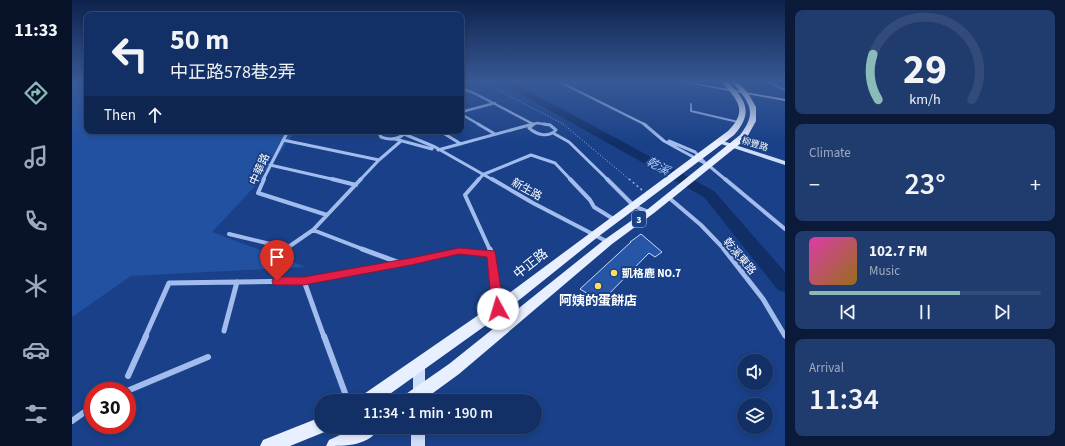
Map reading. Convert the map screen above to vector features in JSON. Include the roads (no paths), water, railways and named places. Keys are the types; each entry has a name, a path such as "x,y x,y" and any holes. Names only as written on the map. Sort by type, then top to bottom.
{"main road":[{"path":"740,123 743,114 742,102"},
{"name":"3","path":"422,394 608,242 669,197 732,146 749,130 754,116 753,102"},
{"name":"3","path":"698,157 720,142 740,123"},
{"name":"中正路","path":"377,394 498,309 698,157"},
{"path":"269,446 314,428"},
{"path":"335,446 355,434"}],"street":[{"path":"601,102 624,113 649,128 663,139 698,157 705,168"},
{"path":"464,112 495,103 533,124"},
{"path":"464,115 495,134"},
{"path":"533,124 529,126 532,132 545,135 553,133 568,142 577,149 634,206 649,212"},
{"path":"438,150 533,124 546,124 554,126 556,130 553,133"},
{"name":"中華路","path":"286,134 270,165 258,193 327,215"},
{"name":"新生路","path":"379,134 384,138 395,139 438,150"},
{"name":"新生路","path":"395,139 401,134"},
{"name":"新生路","path":"408,134 435,147 533,203 608,242"},
{"path":"445,134 461,144"},
{"path":"663,139 695,151 705,168 785,229"},
{"path":"283,140 379,160"},
{"path":"229,234 287,248 313,230 379,160 401,141"},
{"name":"柳豐路","path":"720,142 785,163"},
{"path":"498,309 492,254 465,195 482,175 530,155 555,162 590,200 594,207 615,220"},
{"path":"270,165 356,185"},
{"name":"乾溪東路","path":"669,197 728,253 774,314 785,336"},
{"path":"313,230 400,264"},
{"path":"128,376 169,283 304,281 400,264 459,251 492,254"},
{"path":"304,281 345,394"},
{"path":"224,331 237,282"},
{"path":"136,387 208,358"},
{"path":"416,394 419,364"},
{"path":"72,421 84,412"},
{"path":"418,434 418,446"}],"lane":[{"path":"691,104 691,111 740,123"}],"waterway":[{"name":"乾溪","path":"542,102 709,194 785,285"}],"place":[{"name":"凱格鹿 NO.7","path":"614,273"},
{"name":"阿姨的蛋餅店","path":"598,286"}]}
